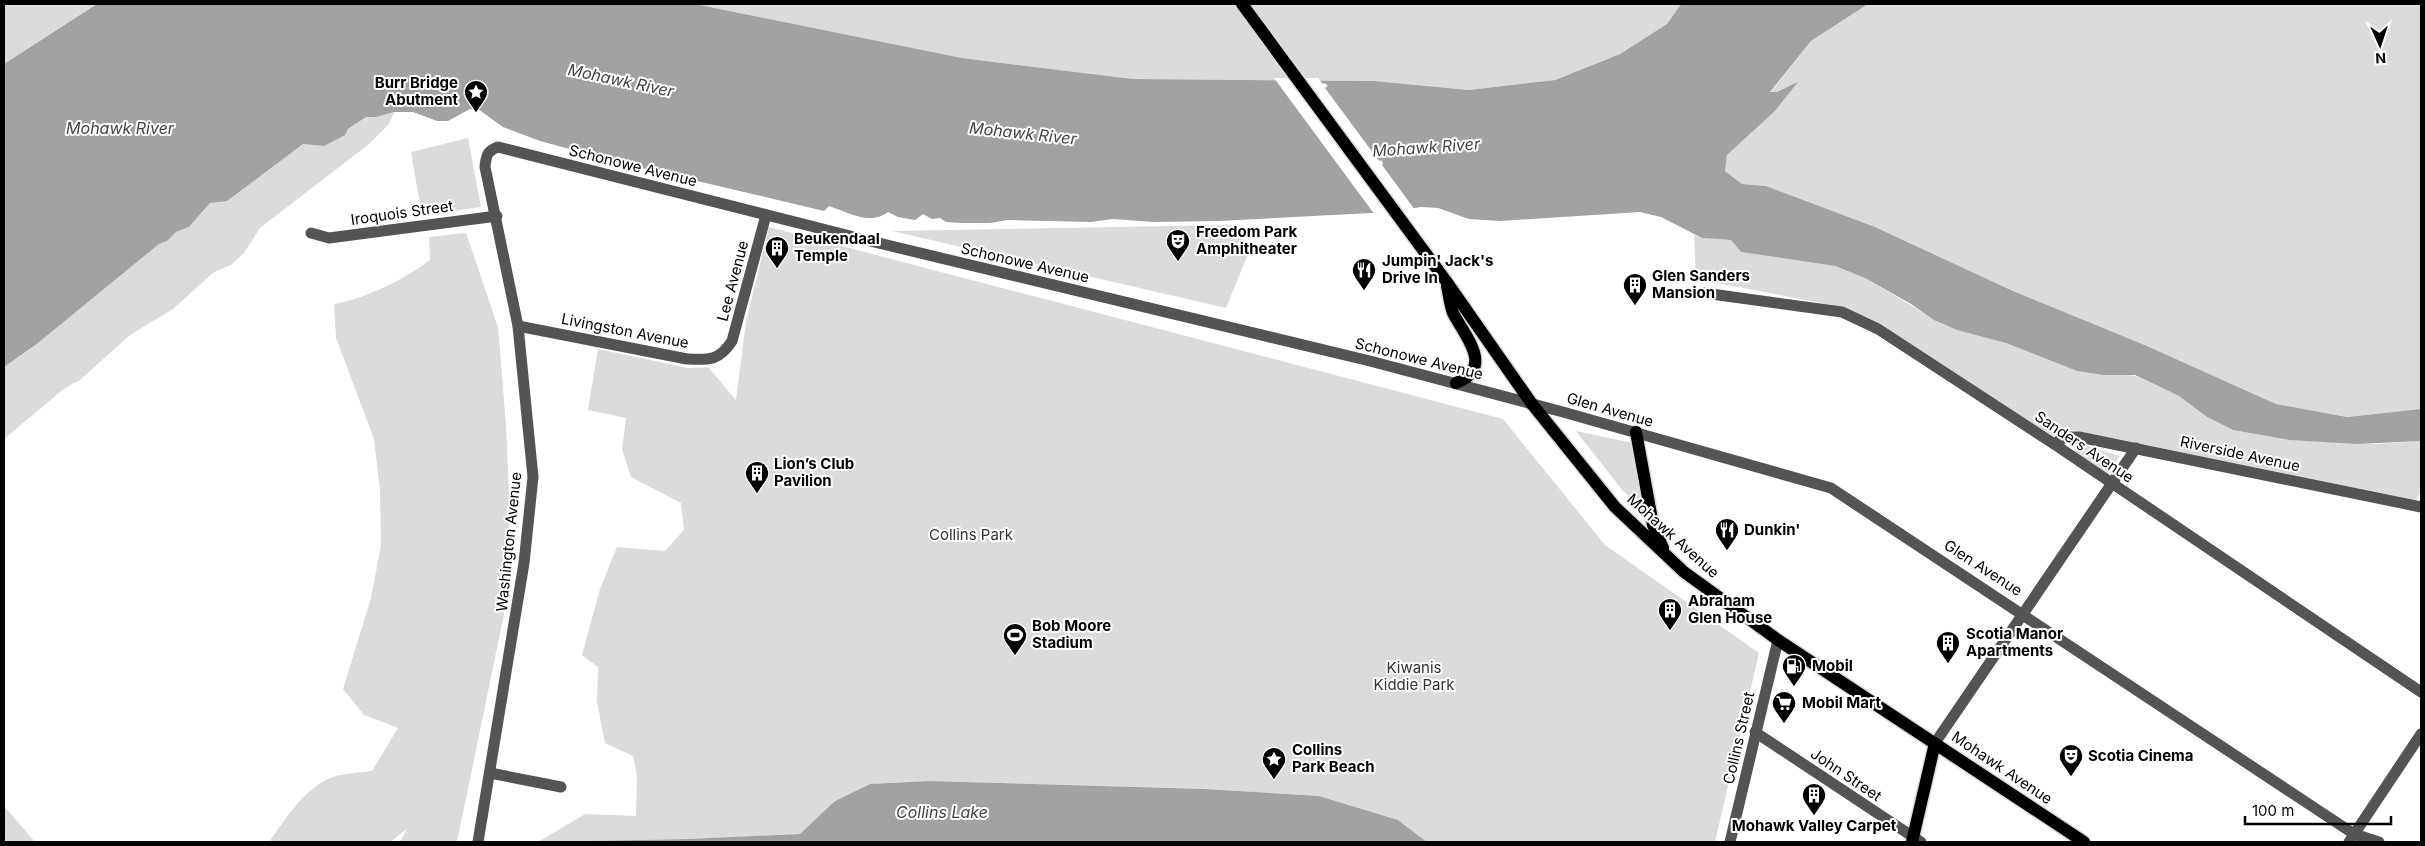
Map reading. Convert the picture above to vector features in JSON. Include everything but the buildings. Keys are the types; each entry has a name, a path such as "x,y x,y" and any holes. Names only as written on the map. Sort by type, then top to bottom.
{"main road":[{"name":"Mohawk Avenue","path":"1242,4 1446,282 1532,404 1616,508 1684,572 1778,640 2084,842"},
{"path":"1446,282 1453,312 1469,336 1476,362 1472,374 1466,380 1456,383"},
{"path":"1636,432 1653,525 1666,555"},
{"path":"1915,841 1935,743"}],"street":[{"name":"Washington Avenue","path":"478,842 524,563 533,477 518,326 486,167 486,156 491,150 498,147 512,150"},
{"name":"Schonowe Avenue","path":"512,150 766,215 1456,383 1532,404"},
{"name":"Lee Avenue","path":"725,352 732,341 766,215"},
{"name":"Iroquois Street","path":"312,233 329,238 497,216"},
{"name":"Sanders Avenue","path":"1704,293 1842,312 1878,329 2054,444 2110,484 2421,692"},
{"name":"Livingston Avenue","path":"518,326 687,359 710,360 725,352"},
{"name":"Glen Avenue","path":"1532,404 1832,488 2024,613 2351,838 2378,842"},
{"name":"Riverside Avenue","path":"2054,444 2065,437 2079,436 2421,507"},
{"path":"1935,743 2136,448"},
{"name":"Collins Street","path":"1730,842 1778,640"},
{"name":"John Street","path":"1755,732 1915,841"},
{"path":"2351,838 2421,734"},
{"path":"490,773 560,787"}],"green space":[{"path":"4,4 97,4 4,64"},
{"path":"695,4 1681,4 1667,24 1620,54 1555,80 1469,90 1374,81 1133,79 962,58"},
{"path":"1868,4 2421,4 2421,409 2347,417 2276,404 2147,346 2013,291 1875,227 1766,186 1742,184 1725,171 1727,155 1775,111 1797,83 1770,93 1811,41"},
{"path":"394,112 389,124 369,144 260,228 244,253 231,265 214,272 173,309 130,335 80,380 65,388 4,439 4,367 38,343 159,244 167,241 176,232 189,227 210,203 227,200 303,144 324,146 366,117 376,117"},
{"path":"468,138 481,207 422,216 411,152"},
{"path":"1234,225 1250,249 1226,308 892,231"},
{"name":"Collins Park","path":"769,227 1503,419 1605,545 1759,653 1715,842 1427,842 1398,820 1319,796 1205,789 929,781 870,784 835,801 801,834 688,839 538,842 585,814 636,816 637,776 633,756 605,743 597,702 598,667 582,655 600,589 617,547 665,551 684,530 681,503 631,477 622,449 626,418 588,410 598,349 688,368 708,367 736,400 746,322"},
{"path":"466,233 498,327 506,425 510,516 504,614 457,842 400,842 407,829 390,842 269,842 295,806 321,783 340,775 372,771 398,728 364,715 343,689 371,598 381,545 380,491 374,439 336,338 334,304 372,293 430,260 429,237"},
{"path":"1694,235 1702,238 1731,240 1741,252 1835,266 1865,278 1944,325 2006,343 2077,371 2103,375 2136,376 2179,396 2207,417 2233,430 2289,440 2373,444 2421,441 2421,492 2416,500 2072,430 2052,437 1842,307 1696,279"},
{"path":"1576,431 1633,443 1645,509 1623,491"},
{"path":"2077,443 2120,456 2107,475 2076,453 2073,445"},
{"path":"4,806 35,842 7,842 4,836"}],"water":[{"name":"Mohawk River","path":"97,4 695,4 962,58 1133,79 1374,81 1469,90 1555,80 1620,54 1667,24 1681,4 1868,4 1811,41 1770,92 1777,92 1798,82 1775,111 1727,155 1725,171 1742,184 1766,186 1875,227 2013,291 2147,346 2276,404 2347,417 2421,409 2421,441 2357,444 2289,440 2233,430 2207,417 2179,396 2135,375 2103,375 2077,371 2006,343 1957,330 1934,320 1911,304 1865,278 1835,266 1741,252 1731,240 1702,238 1661,217 1640,212 1500,221 1469,219 1438,208 1421,207 1390,212 1219,221 1154,222 1113,219 1091,222 1007,220 990,223 961,223 946,222 940,218 932,219 923,214 915,220 898,217 888,212 874,218 866,218 829,206 824,211 625,164 540,141 503,127 478,109 470,109 448,121 437,121 413,112 394,112 376,117 366,117 348,129 345,135 324,146 303,144 227,201 210,203 189,227 176,232 167,241 159,244 38,343 4,367 4,64"},
{"name":"Collins Lake","path":"929,781 1205,789 1319,796 1398,820 1427,842 538,842 688,839 800,834 835,801 870,784"}],"pier":[{"path":"1274,78 1318,78 1323,84 1325,83 1328,86 1325,88 1379,161 1381,160 1382,165 1415,210 1375,215"}],"place":[{"name":"Burr Bridge Abutment","path":"476,113"},
{"name":"Freedom Park Amphitheater","path":"1178,262"},
{"name":"Beukendaal Temple","path":"777,269"},
{"name":"Jumpin' Jack's Drive In","path":"1364,291"},
{"name":"Glen Sanders Mansion","path":"1635,306"},
{"name":"Lion’s Club Pavilion","path":"757,494"},
{"name":"Dunkin'","path":"1727,551"},
{"name":"Abraham Glen House","path":"1670,631"},
{"name":"Bob Moore Stadium","path":"1015,656"},
{"name":"Scotia Manor Apartments","path":"1948,664"},
{"name":"Mobil","path":"1794,687"},
{"name":"Mobil Mart","path":"1784,724"},
{"name":"Scotia Cinema","path":"2071,777"},
{"name":"Collins Park Beach","path":"1274,780"},
{"name":"Mohawk Valley Carpet","path":"1814,816"}],"park label":[{"name":"Kiwanis Kiddie Park","path":"1414,676"}]}
